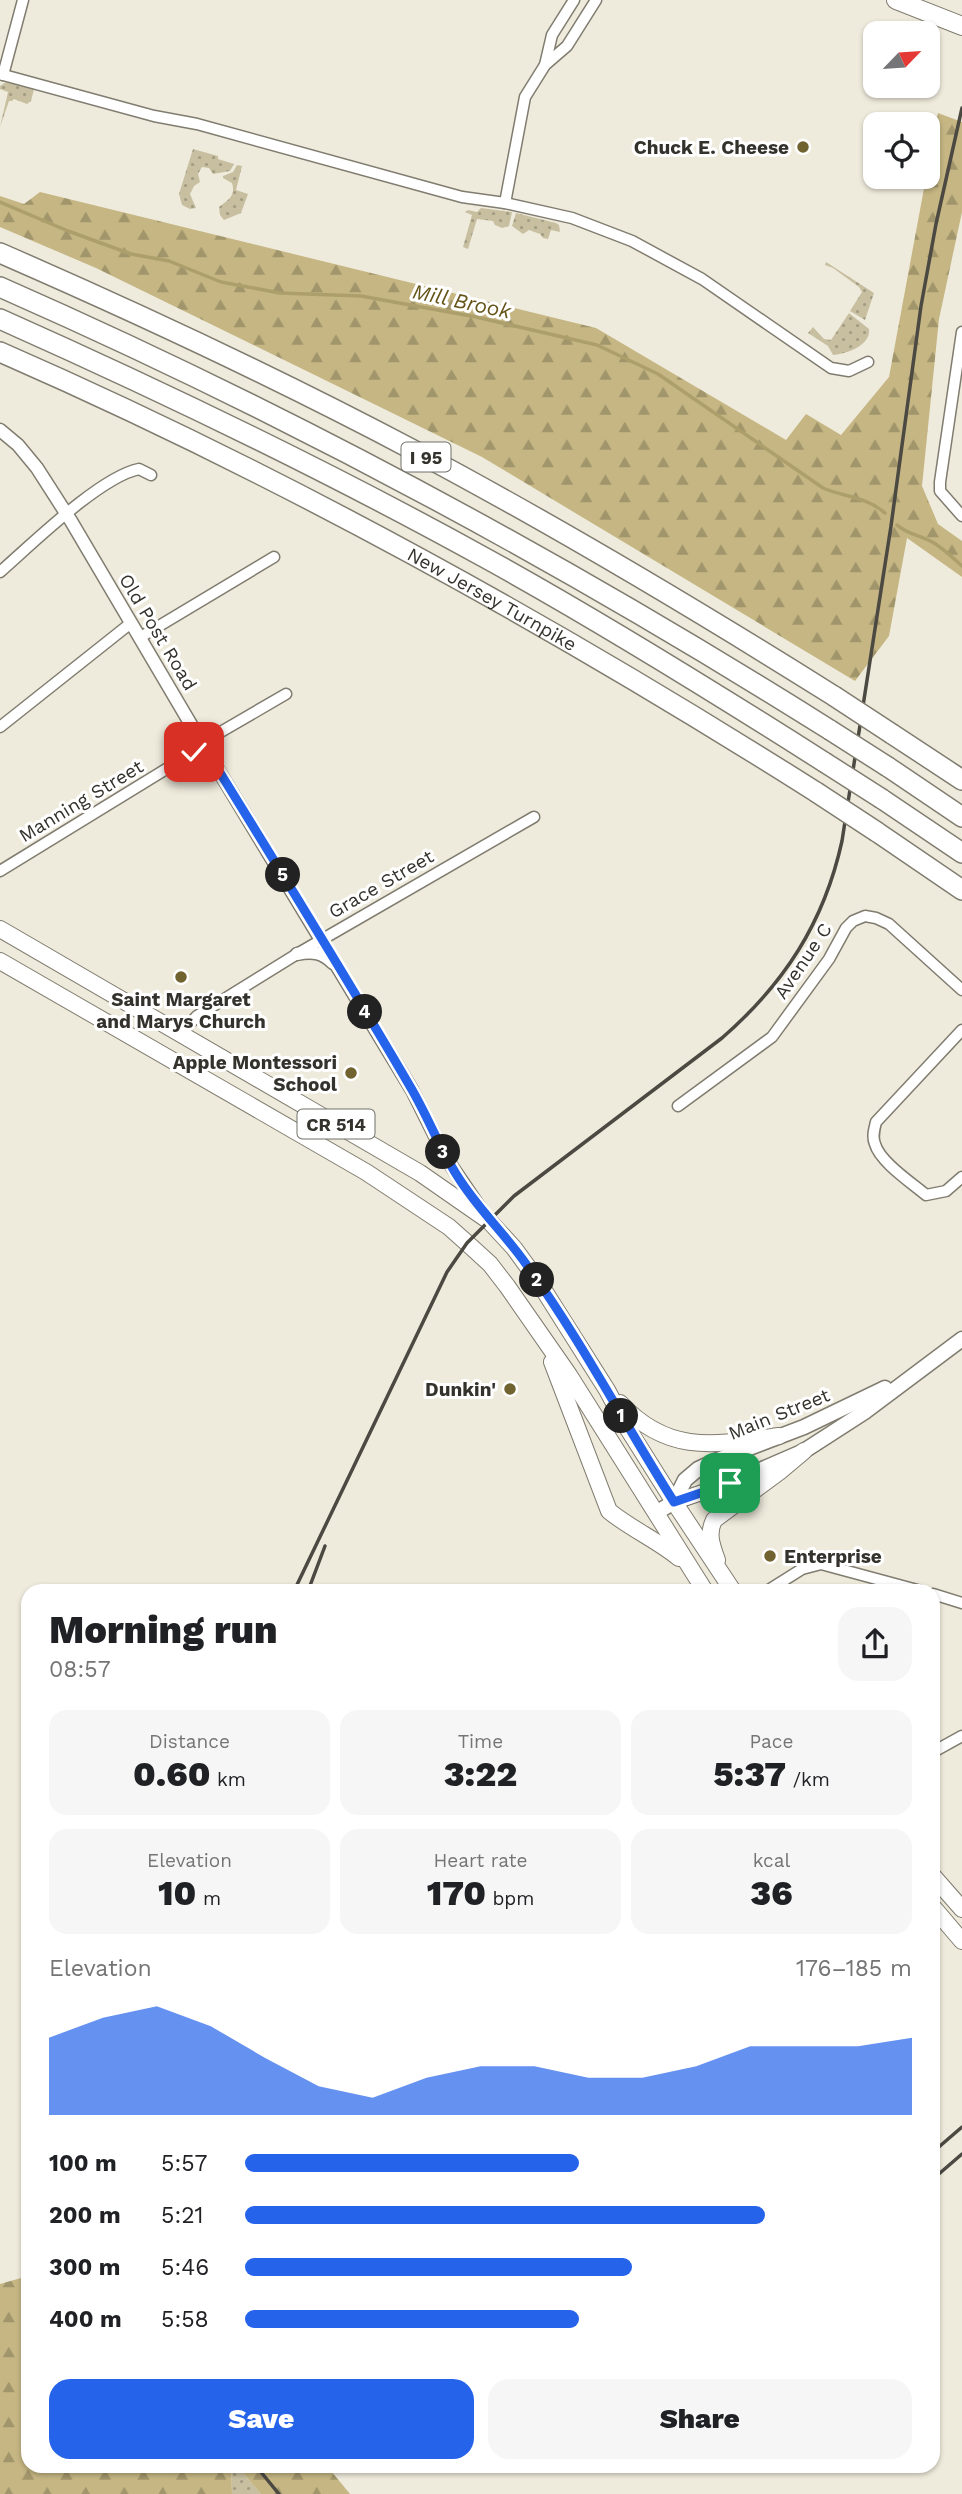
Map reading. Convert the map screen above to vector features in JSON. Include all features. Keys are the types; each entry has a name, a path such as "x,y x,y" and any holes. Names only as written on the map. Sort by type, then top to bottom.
{"highway":[{"path":"897,0 962,26"},
{"name":"I 95","path":"0,253 201,344 414,451 628,570 834,696 962,780"},
{"name":"I 95","path":"0,286 189,373 401,479 621,601 830,730 962,817"},
{"name":"New Jersey Turnpike","path":"0,320 222,421 466,548 597,622 824,762 962,853"},
{"name":"New Jersey Turnpike","path":"0,352 162,426 371,530 582,648 816,792 962,890"}],"main road":[{"name":"CR 514","path":"0,929 420,1173 489,1221 526,1263 674,1502 729,1584"},
{"name":"CR 514","path":"0,961 366,1172 449,1227 490,1265 538,1331 569,1375 701,1584"},
{"path":"180,1034 182,1051 192,1072"},
{"path":"538,1331 557,1373 609,1511 625,1524 654,1539 691,1569"},
{"name":"Main Street","path":"656,1513 674,1502 730,1483 804,1451 866,1411 962,1339"},
{"name":"Main Street","path":"674,1502 685,1480 698,1469 814,1422 912,1376"},
{"path":"607,1390 645,1426 679,1442 723,1444 779,1436"},
{"path":"719,1566 711,1542 710,1528 714,1520 804,1451"},
{"path":"625,1524 656,1513"},
{"path":"940,1884 962,1909"},
{"path":"940,1915 962,1941"}],"street":[{"path":"23,0 2,74 462,197 562,214 632,241 702,279 831,368 849,371 868,362"},
{"path":"545,65 552,35 574,0"},
{"path":"505,203 525,97 545,65 567,46 596,0"},
{"path":"961,340 940,491 962,516"},
{"name":"Old Post Road","path":"0,430 18,444 37,468 66,514 412,1090 446,1158 489,1221"},
{"path":"0,572 66,514 117,476 139,469 151,475"},
{"path":"139,638 274,557"},
{"path":"0,727 131,623"},
{"name":"Manning Street","path":"0,871 212,737 286,694"},
{"name":"Grace Street","path":"180,1034 197,1016 297,954 534,817"},
{"name":"Avenue C","path":"678,1106 772,1037 829,959 846,928 853,921 865,916 889,924 962,990"},
{"path":"297,954 311,952 323,955 341,971"},
{"path":"962,1030 876,1122 874,1133 875,1145 881,1156 926,1195 947,1191 962,1177"},
{"path":"778,1584 802,1569 821,1564 896,1584"},
{"path":"940,1596 962,1603"},
{"path":"940,1748 962,1736"}],"shaded area":[{"path":"6,82 34,89 31,101 27,104 14,99 9,101 0,127 8,92 0,89 0,86"},
{"path":"193,149 234,164 230,171 213,174 209,168 202,167 198,174 200,182 190,194 196,208 190,209 182,205 179,194"},
{"path":"237,165 242,166 236,190 248,194 241,213 224,220 219,207 230,197 233,187 223,176 233,172"},
{"path":"481,208 512,212 509,226 502,228 493,221 477,219 468,249 463,247 472,215 465,212 477,212"},
{"path":"516,213 556,223 560,232 551,230 548,239 529,230 523,234 512,226"},
{"path":"826,262 874,293 865,320 850,311 862,292 859,287 825,265"},
{"path":"849,313 869,329 866,340 851,351 833,355 828,346 808,333 813,327 824,339 831,340"},
{"path":"231,2473 243,2473 261,2494 232,2494"}],"green space":[{"path":"940,114 962,122 962,212 939,319 922,486 938,524 962,541 962,577 907,538 889,636 855,681 482,457 96,268 0,227 0,196 24,204 40,192 596,328 786,440 806,414 841,435 889,377 924,189 940,189"},
{"path":"21,2278 21,2473 231,2473 232,2494 0,2494 0,2284"},
{"path":"243,2473 333,2473 350,2494 261,2494"}],"waterway":[{"name":"Mill Brook","path":"0,202 131,254 169,261 221,282 280,293 361,296 476,317 597,345 658,374 823,488 863,500 885,513"},
{"name":"Mill Brook","path":"897,525 934,543 962,566"}],"railway":[{"path":"297,1584 447,1272 467,1243 514,1196 722,1038 744,1017 782,974 798,950 824,899 842,841 891,526 921,306 962,108"},
{"path":"311,1584 325,1546"},
{"path":"940,2146 962,2127"},
{"path":"940,2173 962,2154"},
{"path":"262,2473 279,2494"}],"place":[{"name":"Chuck E. Cheese","path":"803,147"},
{"name":"Saint Margaret and Marys Church","path":"181,977"},
{"name":"Apple Montessori School","path":"351,1073"},
{"name":"Dunkin'","path":"510,1389"},
{"name":"Enterprise","path":"770,1556"}],"route":[{"path":"194,752 203,745 412,1090 459,1179 489,1221 526,1263 674,1502 730,1483"}]}
